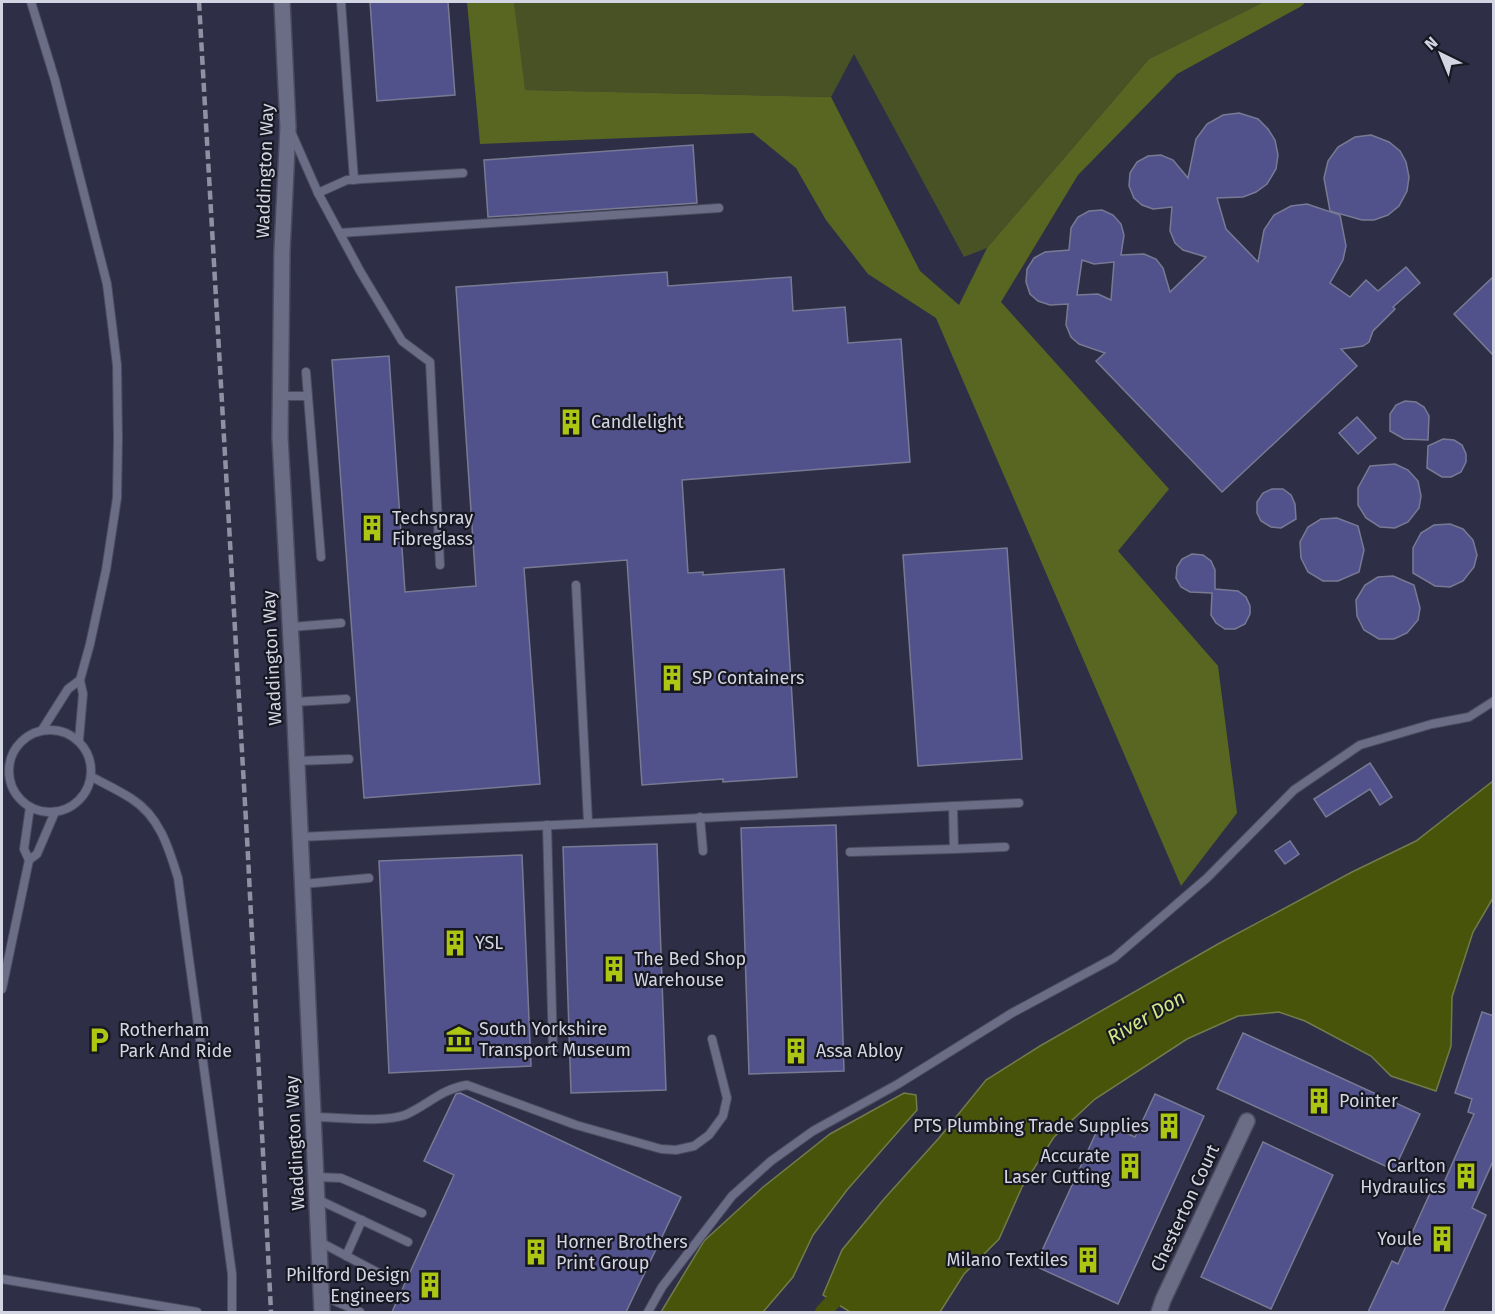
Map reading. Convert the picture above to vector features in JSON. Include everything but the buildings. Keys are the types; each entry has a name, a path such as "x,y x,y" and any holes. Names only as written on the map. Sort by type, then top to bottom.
{"street":[{"name":"Waddington Way","path":"282,2 288,127 282,251 280,437 291,627 322,1312"},
{"name":"Chesterton Court","path":"1159,1312 1247,1121"}],"lane":[{"path":"31,2 55,80 93,223 107,284 117,365 117,498 106,570 80,680 83,694 79,740"},
{"path":"341,2 354,180"},
{"path":"288,127 318,193 402,341 430,362 440,565"},
{"path":"318,193 347,180 463,173"},
{"path":"340,233 719,208"},
{"path":"306,372 321,557"},
{"path":"280,396 308,396"},
{"path":"576,585 588,822"},
{"path":"291,627 341,623"},
{"path":"42,730 68,689 80,680"},
{"path":"294,702 346,699"},
{"path":"648,1312 662,1287 732,1196 771,1161 813,1131 898,1084 1012,1013 1114,958 1207,878 1294,790 1360,745 1432,724 1469,717 1494,701"},
{"path":"42,730 62,731 79,740 90,757 92,777 89,786 77,803 55,812 39,811 22,801 11,784 5,764 24,739 42,730"},
{"path":"297,761 349,759"},
{"path":"92,777 134,800 152,818 167,842 178,878 232,1274 232,1312"},
{"path":"300,837 1019,803"},
{"path":"953,806 954,849"},
{"path":"2,989 29,860 24,849 30,807"},
{"path":"29,860 37,854 55,812"},
{"path":"700,817 703,851"},
{"path":"547,825 553,1051"},
{"path":"850,852 1005,847"},
{"path":"303,884 369,878"},
{"path":"313,1117 391,1119 416,1109 453,1087 467,1085 576,1125 661,1149 676,1150 694,1146 710,1134 723,1116 727,1098 712,1039"},
{"path":"316,1177 341,1178 422,1214"},
{"path":"317,1199 408,1242"},
{"path":"346,1256 362,1220"},
{"path":"319,1242 390,1279"},
{"path":"2,1279 197,1312"},
{"path":"321,1295 360,1312"}],"shaded area":[{"path":"467,2 514,2 525,90 831,97 920,271 959,305 987,248 1149,59 1264,2 1306,2 1177,74 1078,175 1001,302 1169,489 1118,551 1218,666 1237,813 1181,886 936,318 868,274 826,220 796,168 753,133 480,144"},
{"path":"514,2 1264,2 1149,59 987,248 964,257 854,54 831,97 524,90"}],"water":[{"name":"River Don","path":"1493,781 1493,898 1473,932 1452,997 1451,1046 1436,1091 1391,1076 1371,1056 1305,1021 1279,1012 1238,1016 1187,1039 1095,1099 1054,1137 1022,1187 999,1239 964,1274 940,1312 850,1312 823,1295 842,1250 986,1080 1040,1046 1218,944 1352,872 1416,841"},
{"path":"904,1093 916,1095 917,1110 847,1190 813,1235 793,1277 763,1312 661,1312 704,1241 762,1188 830,1134"}],"waterway":[{"path":"823,1312 847,1287"}],"railway":[{"path":"199,2 248,856 271,1312"}],"place":[{"name":"Candlelight","path":"571,422"},
{"name":"Techspray Fibreglass","path":"372,528"},
{"name":"SP Containers","path":"672,678"},
{"name":"YSL","path":"455,943"},
{"name":"The Bed Shop Warehouse","path":"614,969"},
{"name":"South Yorkshire Transport Museum","path":"459,1039"},
{"name":"Rotherham Park And Ride","path":"99,1040"},
{"name":"Assa Abloy","path":"796,1051"},
{"name":"Pointer","path":"1319,1101"},
{"name":"PTS Plumbing Trade Supplies","path":"1169,1126"},
{"name":"Accurate Laser Cutting","path":"1130,1166"},
{"name":"Carlton Hydraulics","path":"1466,1176"},
{"name":"Youle","path":"1442,1239"},
{"name":"Horner Brothers Print Group","path":"536,1252"},
{"name":"Milano Textiles","path":"1088,1260"},
{"name":"Philford Design Engineers","path":"430,1285"}]}
